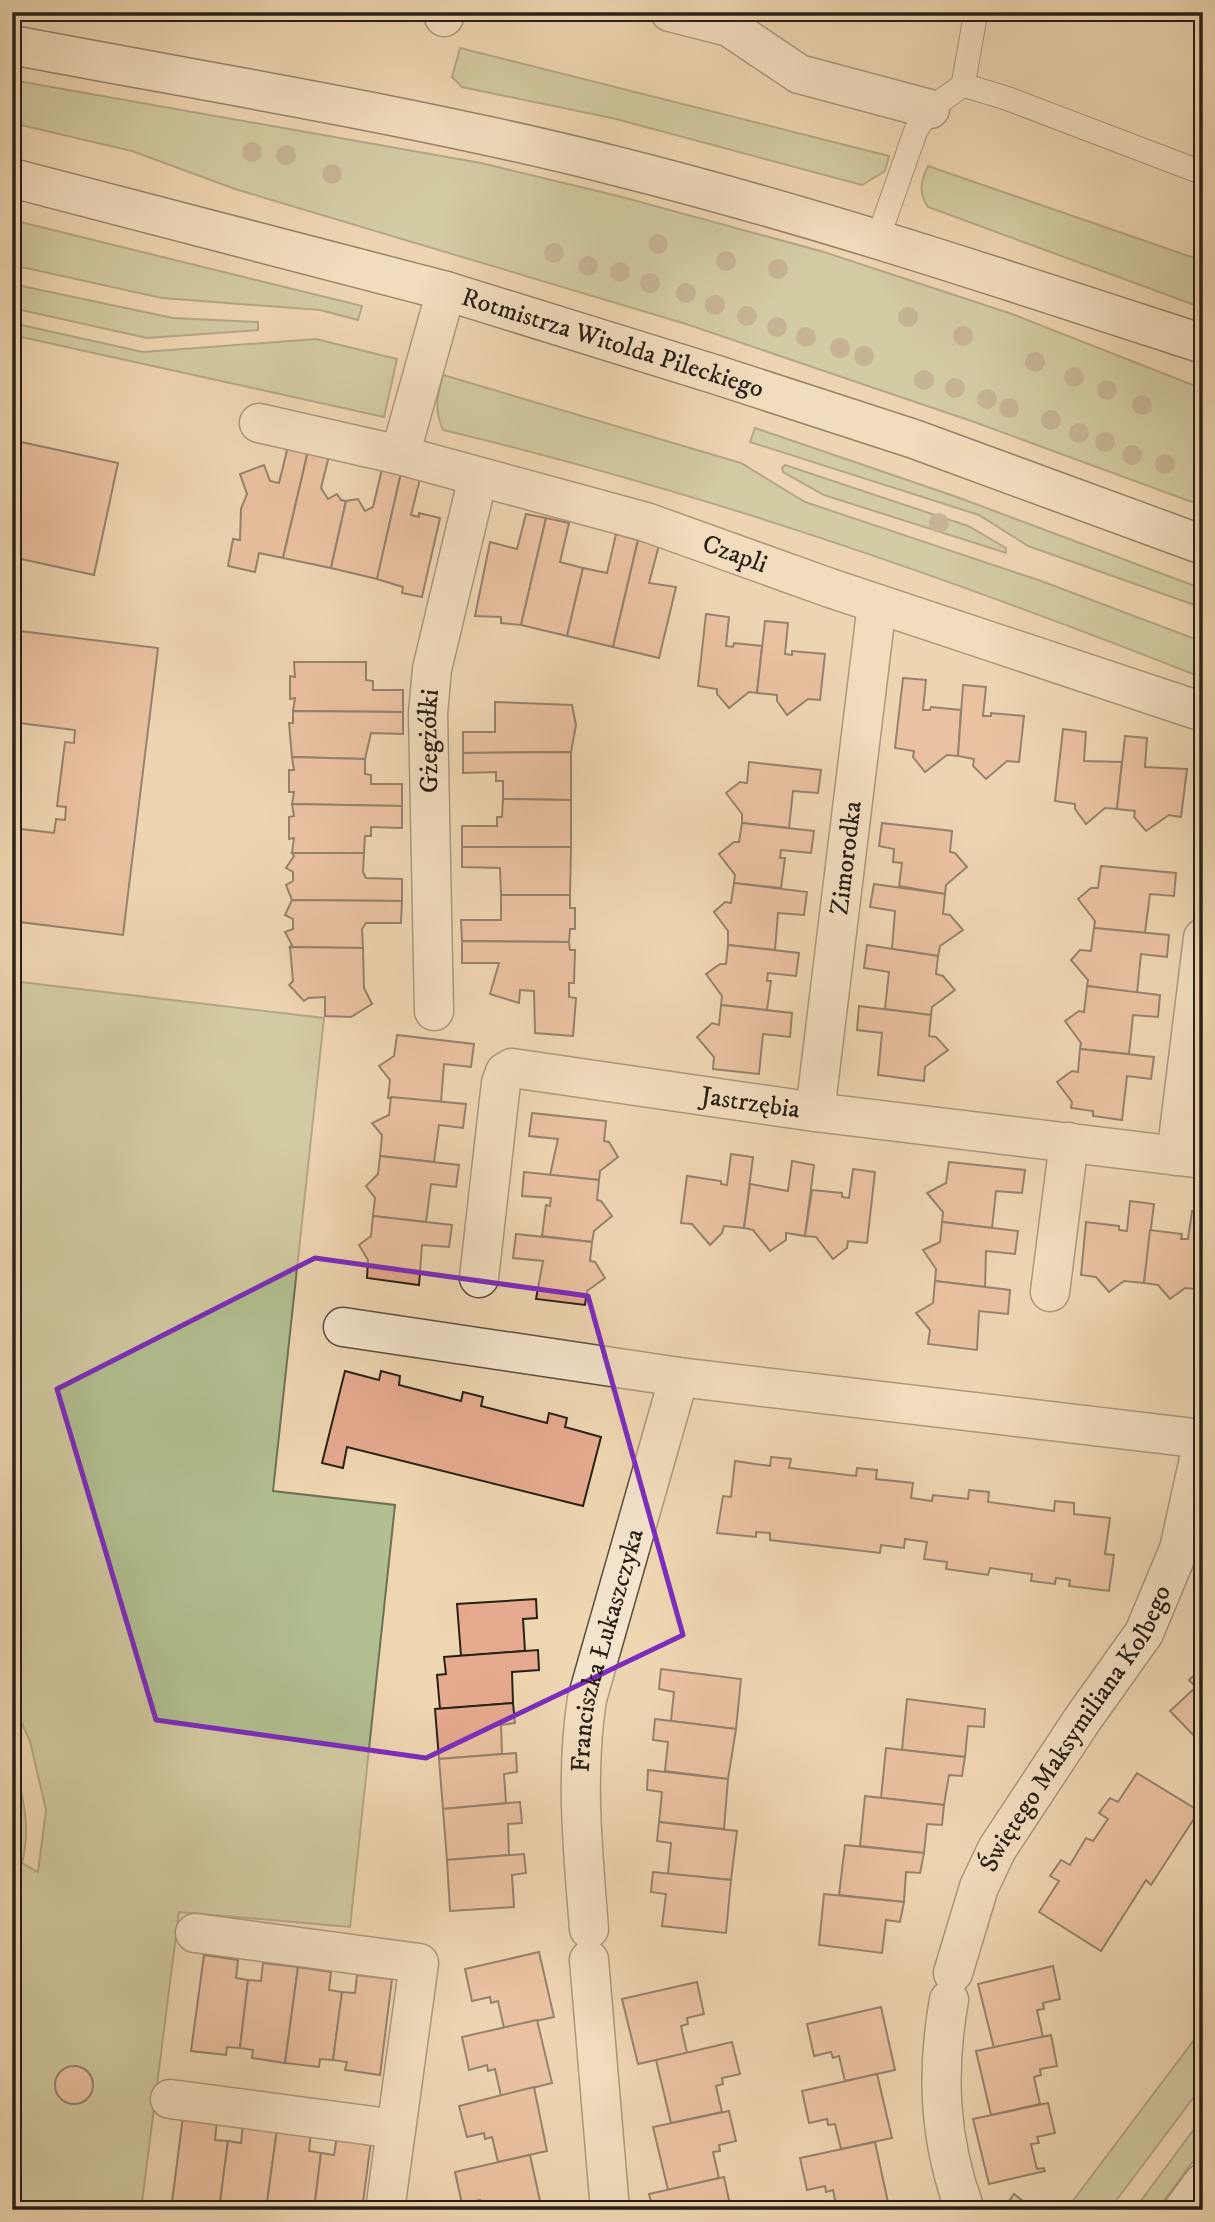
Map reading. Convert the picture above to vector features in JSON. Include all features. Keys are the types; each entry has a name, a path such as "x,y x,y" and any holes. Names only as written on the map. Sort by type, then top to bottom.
{"street":[{"path":"670,12 736,30 799,74 930,109"},
{"path":"12,46 392,116 586,159 878,239 1203,344"},
{"name":"Rotmistrza Witolda Pileckiego","path":"12,178 446,291 914,439 1203,545"},
{"path":"400,455 446,291"},
{"name":"Czapli","path":"259,423 400,455 646,522 689,540 1203,712"},
{"name":"Gżegżółki","path":"434,1011 429,726 432,669 478,477"},
{"name":"Zimorodka","path":"815,1112 877,604"},
{"path":"1189,1157 1203,938"},
{"name":"Jastrzębia","path":"479,1279 501,1083 505,1072 512,1068 815,1112 1189,1157"},
{"path":"1049,1292 1069,1142"},
{"path":"343,1327 679,1377 1203,1440"},
{"name":"Franciszka Łukaszczyka","path":"610,2210 579,1798 584,1718 679,1377"},
{"name":"Świętego Maksymiliana Kolbego","path":"965,2210 946,2145 941,2110 941,2044 968,1917 997,1849 1082,1720 1144,1633 1178,1549 1203,1440"},
{"path":"195,1933 419,1963 385,2210"},
{"path":"170,2099 396,2129"},
{"path":"1182,2210 1203,2183"}],"lane":[{"path":"878,239 916,130 930,109 963,85 976,12"},
{"path":"963,85 1006,98 1203,173"}],"highlighted area":[{"path":"315,1258 588,1296 683,1635 426,1758 156,1720 57,1389"}],"green space":[{"path":"460,48 889,156 885,171 862,185 616,119 462,87 452,77"},
{"path":"12,80 481,163 622,197 824,252 1012,314 1203,389 1203,506 977,423 686,324 235,189 132,151 12,123"},
{"path":"928,166 1203,261 1203,308 928,207 922,186"},
{"path":"12,220 362,306 358,320 320,310 162,298 12,265"},
{"path":"12,284 173,318 258,322 258,330 147,338 12,308"},
{"path":"12,323 143,352 316,339 397,359 384,417 12,335"},
{"path":"443,375 741,463 805,502 1044,582 1203,642 1203,678 1016,606 732,509 540,454 443,430 437,403"},
{"path":"755,428 957,497 1203,589 1203,608 1028,546 979,515 750,442"},
{"path":"785,465 968,526 1006,548 1006,553 824,495 783,472"},
{"path":"12,981 324,1018 273,1491 395,1505 350,1927 179,1912 141,2210 12,2210 12,1756 26,1822 22,1863 38,1872 46,1810 30,1741 12,1702"},
{"path":"1203,2028 1203,2085 1109,2210 1066,2210"},
{"path":"1203,2117 1203,2148 1157,2210 1134,2210"}],"building":[{"path":"12,440 118,463 94,575 12,557"},
{"path":"288,446 308,451 283,558 259,553 255,572 228,566 233,539 240,540 241,509 247,494 240,474 264,465 270,481 279,483"},
{"path":"308,451 329,456 321,488 328,499 337,494 341,500 346,501 331,568 283,558"},
{"path":"382,469 401,473 377,579 331,568 346,501 358,499 365,511 373,507"},
{"path":"401,473 420,479 411,515 419,517 419,513 440,518 422,597 402,593 403,587 377,579"},
{"path":"526,514 546,518 521,625 501,623 501,617 475,616 490,542 517,549"},
{"path":"546,518 569,523 560,562 583,568 567,636 521,625"},
{"path":"616,534 638,540 613,647 567,636 583,568 607,573"},
{"path":"638,540 659,545 649,583 676,587 659,658 613,647"},
{"path":"706,614 729,617 726,646 733,647 734,643 762,646 757,693 749,692 729,708 717,694 717,689 698,686"},
{"path":"765,621 788,623 785,654 792,655 792,651 825,654 820,700 808,699 787,715 777,701 777,695 757,693"},
{"path":"12,630 158,648 123,935 12,921 12,828 54,833 56,819 65,820 66,807 57,806 65,742 74,743 75,730 12,722"},
{"path":"294,662 366,662 366,680 373,681 373,690 403,690 403,712 293,711 295,698 290,699 290,676 295,677"},
{"path":"903,678 926,680 923,710 930,710 931,707 961,710 958,756 947,755 925,772 913,757 914,751 895,748"},
{"path":"963,685 986,687 983,716 991,716 991,713 1024,716 1019,762 1007,761 986,779 973,766 974,759 958,756"},
{"path":"495,702 572,705 576,725 571,752 463,753 463,732 495,732"},
{"path":"293,711 403,712 403,734 371,733 365,759 292,757 289,723 293,723"},
{"path":"1063,729 1086,732 1084,761 1122,762 1117,809 1105,808 1086,824 1075,809 1075,804 1055,801"},
{"path":"1125,736 1147,738 1145,767 1187,769 1181,817 1169,815 1146,831 1134,817 1135,811 1117,809"},
{"path":"571,752 571,800 503,799 503,781 496,781 496,772 463,773 463,753"},
{"path":"292,757 365,759 365,774 371,775 371,784 402,784 402,806 292,804 294,792 289,792 289,770 294,770"},
{"path":"749,762 821,770 818,793 793,791 789,828 742,823 742,814 726,793 740,782 747,783"},
{"path":"503,799 571,800 571,847 462,847 462,826 497,826 497,817 502,817"},
{"path":"292,804 402,806 402,828 371,827 371,836 365,836 364,853 292,853 294,838 289,839 289,817 294,816"},
{"path":"742,823 814,831 811,853 781,850 780,858 785,858 781,888 734,883 735,875 719,854 734,842 739,842"},
{"path":"882,823 952,831 950,852 955,853 967,867 946,885 945,894 899,886 902,863 893,862 894,849 879,846"},
{"path":"462,847 571,847 570,895 501,895 500,868 462,867"},
{"path":"292,853 364,853 363,872 366,878 402,879 402,901 292,900 286,885 293,881 293,872 286,868 294,856"},
{"path":"1101,866 1176,873 1174,896 1150,894 1145,933 1094,928 1095,921 1078,899 1091,888 1098,888"},
{"path":"734,883 807,892 804,915 778,913 775,950 728,945 728,931 714,912 725,902 731,903"},
{"path":"874,884 945,894 943,914 950,915 963,930 940,946 938,956 892,949 895,911 870,907"},
{"path":"501,895 570,895 570,908 575,908 575,929 570,929 569,942 462,941 461,920 501,920"},
{"path":"292,900 402,901 401,923 366,923 362,929 363,948 290,947 292,945 285,932 293,929 293,919 285,915"},
{"path":"1094,928 1169,935 1167,957 1141,954 1137,993 1087,986 1088,980 1071,960 1080,950 1091,951"},
{"path":"462,941 569,942 570,950 575,950 574,983 569,983 569,997 576,998 573,1036 535,1033 534,991 520,990 519,1003 490,994 499,963 462,963"},
{"path":"728,945 799,953 796,976 768,973 767,981 771,981 767,1010 721,1005 722,996 706,974 720,964 726,964"},
{"path":"867,945 938,956 936,974 943,976 955,990 932,1007 931,1015 885,1009 889,972 864,968"},
{"path":"290,947 363,948 364,988 372,1004 351,1017 325,1016 325,997 308,998 304,1001 289,985 293,981"},
{"path":"1087,986 1160,995 1158,1017 1133,1015 1129,1054 1080,1049 1081,1043 1065,1021 1079,1011 1084,1012"},
{"path":"721,1005 792,1013 790,1037 763,1034 759,1074 713,1069 714,1057 697,1037 712,1023 719,1025"},
{"path":"859,1006 931,1015 929,1036 936,1037 948,1050 925,1067 924,1081 878,1075 882,1033 857,1030"},
{"path":"397,1035 474,1044 471,1067 444,1064 441,1102 388,1098 390,1080 379,1066 394,1056"},
{"path":"1080,1049 1154,1057 1151,1079 1127,1076 1122,1120 1093,1116 1093,1111 1071,1108 1072,1102 1057,1082 1072,1071 1078,1072"},
{"path":"391,1097 466,1104 463,1128 439,1125 434,1162 380,1156 382,1135 372,1123 389,1115"},
{"path":"532,1113 606,1121 604,1141 609,1142 618,1157 600,1171 599,1180 550,1175 558,1139 529,1136"},
{"path":"731,1154 753,1157 744,1228 724,1226 722,1233 710,1245 692,1224 681,1223 687,1176 721,1181 721,1184 727,1185"},
{"path":"380,1156 459,1165 456,1187 431,1184 426,1222 373,1216 375,1198 366,1186 378,1174"},
{"path":"792,1161 814,1165 805,1236 786,1233 786,1240 770,1251 753,1230 744,1228 750,1184 788,1191"},
{"path":"949,1162 1025,1170 1022,1193 996,1191 992,1228 942,1222 943,1212 927,1193 946,1183"},
{"path":"853,1169 875,1172 867,1243 848,1241 847,1248 833,1259 816,1237 805,1236 812,1190 842,1193 842,1197 849,1198"},
{"path":"524,1172 599,1180 597,1200 601,1201 612,1216 594,1231 592,1242 542,1236 546,1205 550,1206 551,1198 522,1196"},
{"path":"1130,1201 1154,1204 1144,1283 1124,1281 1109,1292 1096,1277 1081,1275 1086,1222 1119,1226 1119,1230 1127,1231"},
{"path":"1192,1211 1203,1212 1203,1290 1185,1288 1170,1299 1158,1285 1144,1283 1150,1230 1182,1234 1181,1239 1188,1239"},
{"path":"373,1216 452,1225 449,1247 422,1245 419,1285 367,1278 368,1260 359,1245 371,1236"},
{"path":"942,1222 1018,1231 1015,1254 986,1251 985,1287 935,1281 936,1269 923,1250 940,1242"},
{"path":"516,1234 592,1242 590,1261 595,1262 605,1278 587,1291 585,1305 536,1299 543,1261 513,1258"},
{"path":"935,1281 1010,1290 1008,1314 979,1311 977,1350 928,1344 930,1330 916,1313 933,1303"},
{"path":"345,1371 379,1380 381,1371 400,1376 399,1385 461,1401 463,1392 483,1397 481,1406 547,1423 549,1413 567,1418 565,1427 601,1437 583,1506 347,1447 343,1468 322,1463"},
{"path":"771,1457 791,1459 789,1468 856,1476 857,1468 877,1470 876,1479 913,1483 911,1498 932,1501 933,1495 968,1499 969,1490 989,1492 988,1502 1054,1511 1055,1501 1074,1503 1074,1514 1110,1518 1105,1554 1114,1555 1109,1591 1069,1586 1070,1580 1056,1578 1055,1584 1031,1581 1032,1574 990,1568 988,1575 946,1569 947,1562 924,1559 927,1542 905,1539 904,1548 881,1545 880,1553 770,1540 770,1533 756,1532 756,1537 717,1533 723,1496 731,1497 735,1461 770,1466"},
{"path":"536,1599 537,1618 523,1619 525,1651 461,1656 457,1604"},
{"path":"538,1650 539,1670 512,1672 513,1703 440,1709 437,1675 446,1674 444,1657"},
{"path":"1203,1668 1203,1745 1170,1711 1196,1687 1189,1680"},
{"path":"661,1669 741,1679 736,1729 671,1721 674,1692 659,1689"},
{"path":"907,1699 985,1709 984,1727 968,1726 965,1757 902,1750"},
{"path":"513,1703 515,1723 501,1725 502,1754 439,1759 435,1709"},
{"path":"655,1719 736,1729 728,1779 665,1771 668,1742 653,1740"},
{"path":"886,1748 965,1757 962,1776 949,1775 944,1805 881,1798"},
{"path":"516,1753 517,1772 504,1774 506,1803 443,1809 439,1759"},
{"path":"648,1770 728,1779 724,1829 659,1822 662,1792 647,1790"},
{"path":"1137,1773 1199,1811 1151,1885 1146,1880 1101,1951 1039,1912 1059,1881 1050,1876 1061,1860 1070,1865 1086,1838 1093,1841 1108,1819 1099,1813 1110,1798 1118,1802"},
{"path":"865,1796 944,1805 942,1825 927,1824 924,1853 860,1846"},
{"path":"520,1802 522,1823 508,1824 509,1855 447,1860 443,1809"},
{"path":"659,1822 737,1831 731,1880 668,1874 671,1843 657,1841"},
{"path":"845,1845 924,1853 920,1873 906,1872 904,1902 839,1895"},
{"path":"524,1854 526,1873 512,1875 514,1907 450,1911 447,1860"},
{"path":"653,1872 731,1880 726,1933 662,1926 666,1894 651,1892"},
{"path":"824,1894 904,1902 900,1922 886,1920 882,1953 819,1945"},
{"path":"539,1952 554,2017 504,2028 498,2001 491,2003 490,1997 472,2001 465,1969"},
{"path":"204,1955 238,1960 236,1978 248,1980 240,2048 227,2047 226,2055 191,2051"},
{"path":"263,1963 298,1967 285,2063 252,2058 253,2050 240,2048 248,1980 261,1981"},
{"path":"1053,1966 1060,1999 1043,2003 1044,2009 1037,2010 1043,2037 994,2048 978,1984"},
{"path":"298,1967 331,1972 329,1990 342,1992 333,2060 320,2059 319,2067 285,2063"},
{"path":"357,1975 392,1979 380,2075 345,2070 347,2062 333,2060 342,1992 355,1993"},
{"path":"697,1982 704,2014 687,2018 688,2024 681,2026 687,2053 638,2064 622,1999"},
{"path":"881,2007 895,2070 845,2081 839,2056 833,2058 831,2052 814,2056 807,2024"},
{"path":"537,2020 552,2083 501,2096 495,2069 488,2071 487,2065 469,2070 462,2037"},
{"path":"1051,2035 1057,2066 1040,2069 1041,2075 1034,2077 1040,2104 991,2115 976,2051"},
{"path":"732,2042 740,2074 722,2078 723,2084 716,2086 722,2112 671,2123 656,2060"},
{"path":"74,2066 87,2072 93,2085 87,2098 74,2104 61,2098 55,2085 61,2072"},
{"path":"877,2074 892,2138 841,2149 835,2124 828,2125 827,2119 809,2123 802,2091"},
{"path":"534,2087 547,2151 498,2162 492,2137 485,2139 484,2133 467,2137 459,2106"},
{"path":"1048,2103 1055,2133 1037,2137 1039,2143 1031,2144 1037,2169 1044,2168 1045,2171 989,2184 973,2119"},
{"path":"729,2111 736,2141 719,2145 720,2151 713,2152 719,2178 668,2190 653,2127"},
{"path":"183,2116 217,2121 215,2140 228,2141 219,2210 171,2210"},
{"path":"243,2124 277,2129 266,2210 219,2210 228,2141 241,2143"},
{"path":"277,2129 311,2133 309,2151 321,2153 314,2210 266,2210"},
{"path":"337,2136 371,2141 362,2210 314,2210 321,2153 334,2155"},
{"path":"875,2142 889,2207 837,2210 833,2190 826,2192 825,2186 807,2190 800,2158"},
{"path":"530,2155 542,2210 489,2210 488,2204 481,2206 480,2200 462,2204 455,2172"},
{"path":"724,2177 731,2209 653,2210 649,2194"},
{"path":"1014,2194 1034,2210 1003,2210"}]}
